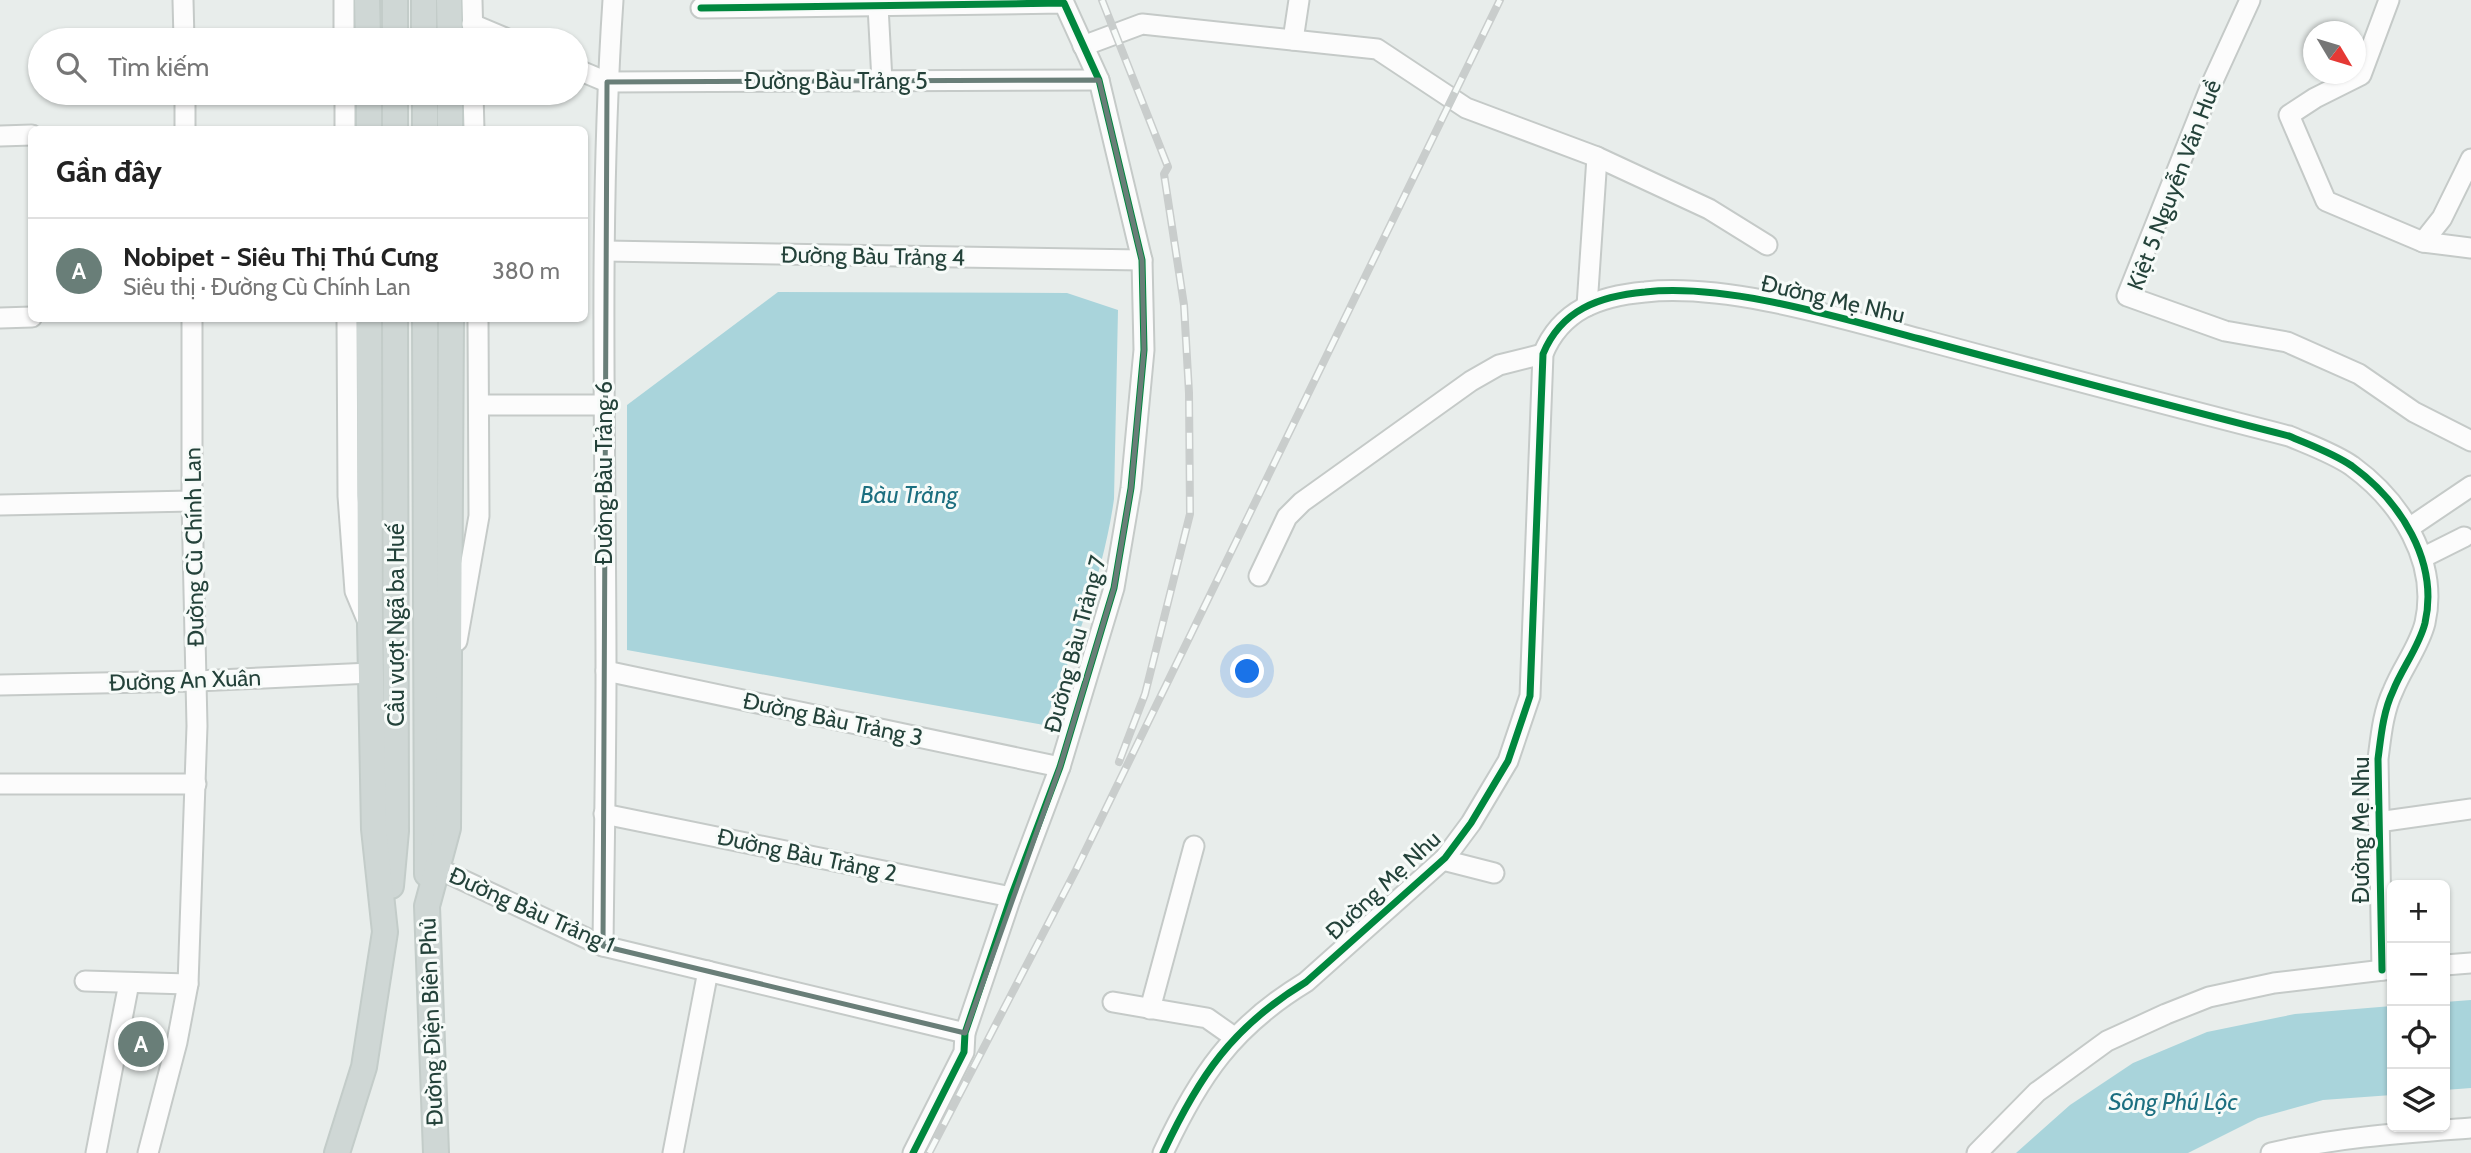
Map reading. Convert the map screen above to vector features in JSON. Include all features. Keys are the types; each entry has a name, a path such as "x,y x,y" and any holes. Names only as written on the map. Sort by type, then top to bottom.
{"main road":[{"path":"367,0 368,28"},
{"path":"395,0 395,28"},
{"path":"424,0 424,28"},
{"path":"449,0 450,28"},
{"path":"369,105 369,126"},
{"path":"395,105 395,126"},
{"path":"425,105 425,126"},
{"path":"450,105 450,126"},
{"name":"Cầu vượt Ngã ba Huế","path":"369,322 370,626"},
{"name":"Cầu vượt Ngã ba Huế","path":"385,932 396,831 395,322"},
{"name":"Cầu vượt Ngã ba Huế","path":"425,322 427,906"},
{"path":"449,684 450,322"},
{"name":"Đường Điện Biên Phủ","path":"337,1153 364,1067 385,932 374,829 370,626"},
{"name":"Đường Điện Biên Phủ","path":"436,1153 427,906 448,828 449,684"}],"street":[{"path":"184,0 184,28"},
{"path":"344,0 344,28"},
{"path":"472,0 472,28"},
{"name":"Đường Bàu Trảng 6","path":"603,946 606,671 605,251 607,82 612,0"},
{"path":"1293,40 1299,0"},
{"name":"Kiệt 5 Nguyễn Văn Huề","path":"2250,0 2211,83 2126,296 2225,331 2287,342 2359,374 2414,412 2471,441"},
{"path":"2389,0 2361,75 2315,98 2289,115 2326,201 2423,242 2471,248"},
{"name":"Đường Bàu Trảng 7","path":"878,6 1064,3 1099,80 1142,260 1144,350 1131,488 1114,588 1060,767 1011,897 965,1033 964,1052 913,1153"},
{"path":"701,8 772,4 878,6 882,81"},
{"name":"Đường Mẹ Nhu","path":"1083,46 1142,24 1377,49 1466,108 1597,156 1709,209 1767,245"},
{"name":"Đường Bàu Trảng 5","path":"588,74 607,82 1099,80"},
{"path":"185,105 186,126"},
{"path":"345,105 345,126"},
{"path":"474,105 474,126"},
{"path":"0,136 28,135"},
{"path":"1587,306 1597,156"},
{"path":"2423,242 2442,218 2471,159"},
{"name":"Đường Bàu Trảng 4","path":"605,251 1142,260"},
{"name":"Đường Mẹ Nhu","path":"1163,1153 1202,1079 1234,1037 1284,995 1306,982 1443,860 1471,823 1508,761 1530,696 1543,354 1557,328 1572,314 1587,306 1620,296 1660,291 1760,300 1878,328 2289,436 2353,467 2390,502 2409,528 2426,570 2425,623 2392,693 2382,725 2378,759 2378,822 2387,970"},
{"path":"0,318 28,317"},
{"name":"Đường Cù Chính Lan","path":"148,1153 177,1042 188,984 197,681 192,500 192,322"},
{"path":"347,322 348,496 355,592 370,626"},
{"path":"449,684 479,516 478,322"},
{"path":"1259,576 1287,517 1302,502 1471,381 1499,365 1543,354"},
{"path":"479,405 604,405"},
{"path":"2409,528 2471,486"},
{"path":"0,505 192,500"},
{"path":"2421,558 2464,537"},
{"name":"Đường Bàu Trảng 3","path":"606,671 1060,767"},
{"name":"Đường An Xuân","path":"0,685 197,681 371,673"},
{"path":"0,784 196,783"},
{"path":"2378,822 2471,808"},
{"name":"Đường Bàu Trảng 2","path":"604,814 1011,897"},
{"path":"1150,1009 1194,846"},
{"path":"1443,860 1494,873"},
{"name":"Đường Bàu Trảng 1","path":"437,868 603,946 965,1033"},
{"path":"2450,965 2471,963"},
{"path":"1977,1153 2036,1092 2107,1041 2154,1020 2209,998 2274,983 2387,970"},
{"path":"673,1153 708,971"},
{"path":"85,981 188,984"},
{"path":"96,1153 129,983"},
{"path":"1113,1002 1207,1018 1234,1037"},
{"path":"2271,1153 2360,1136 2471,1128"}],"highlighted area":[{"path":"1099,80 1142,260 1144,350 1131,488 1114,588 1060,767 965,1033 603,946 607,82"}],"water":[{"name":"Bàu Trảng","path":"778,292 1067,293 1118,310 1114,499 1109,528 1086,614 1044,725 627,650 627,405"},
{"path":"2471,1000 2471,1088 2450,1090 2450,1002"},
{"name":"Sông Phú Lộc","path":"2387,1006 2387,1095 2323,1100 2258,1118 2188,1153 2016,1153 2070,1105 2133,1063 2207,1032 2295,1014"}],"railway":[{"path":"1102,0 1168,167 1164,174 1184,305 1189,393 1190,514 1145,694 1119,762"},
{"path":"929,1153 1076,870 1500,0"}],"cycle path":[{"path":"701,8 1064,3 1099,80 1142,260 1144,350 1131,488 1114,588 1060,767 1011,897 965,1033 964,1052 913,1153"},
{"path":"1163,1153 1190,1100 1220,1056 1258,1017 1306,982 1445,858 1471,823 1508,761 1530,696 1543,354 1560,326 1571,316 1597,302 1628,294 1677,291 1711,293 1747,297 1819,313 2289,436 2337,457 2369,480 2386,497 2412,534 2421,555 2428,600 2422,632 2387,707 2378,759 2382,970"}],"place":[{"name":"Nobipet - Siêu Thị Thú Cưng","path":"141,1044"}]}
